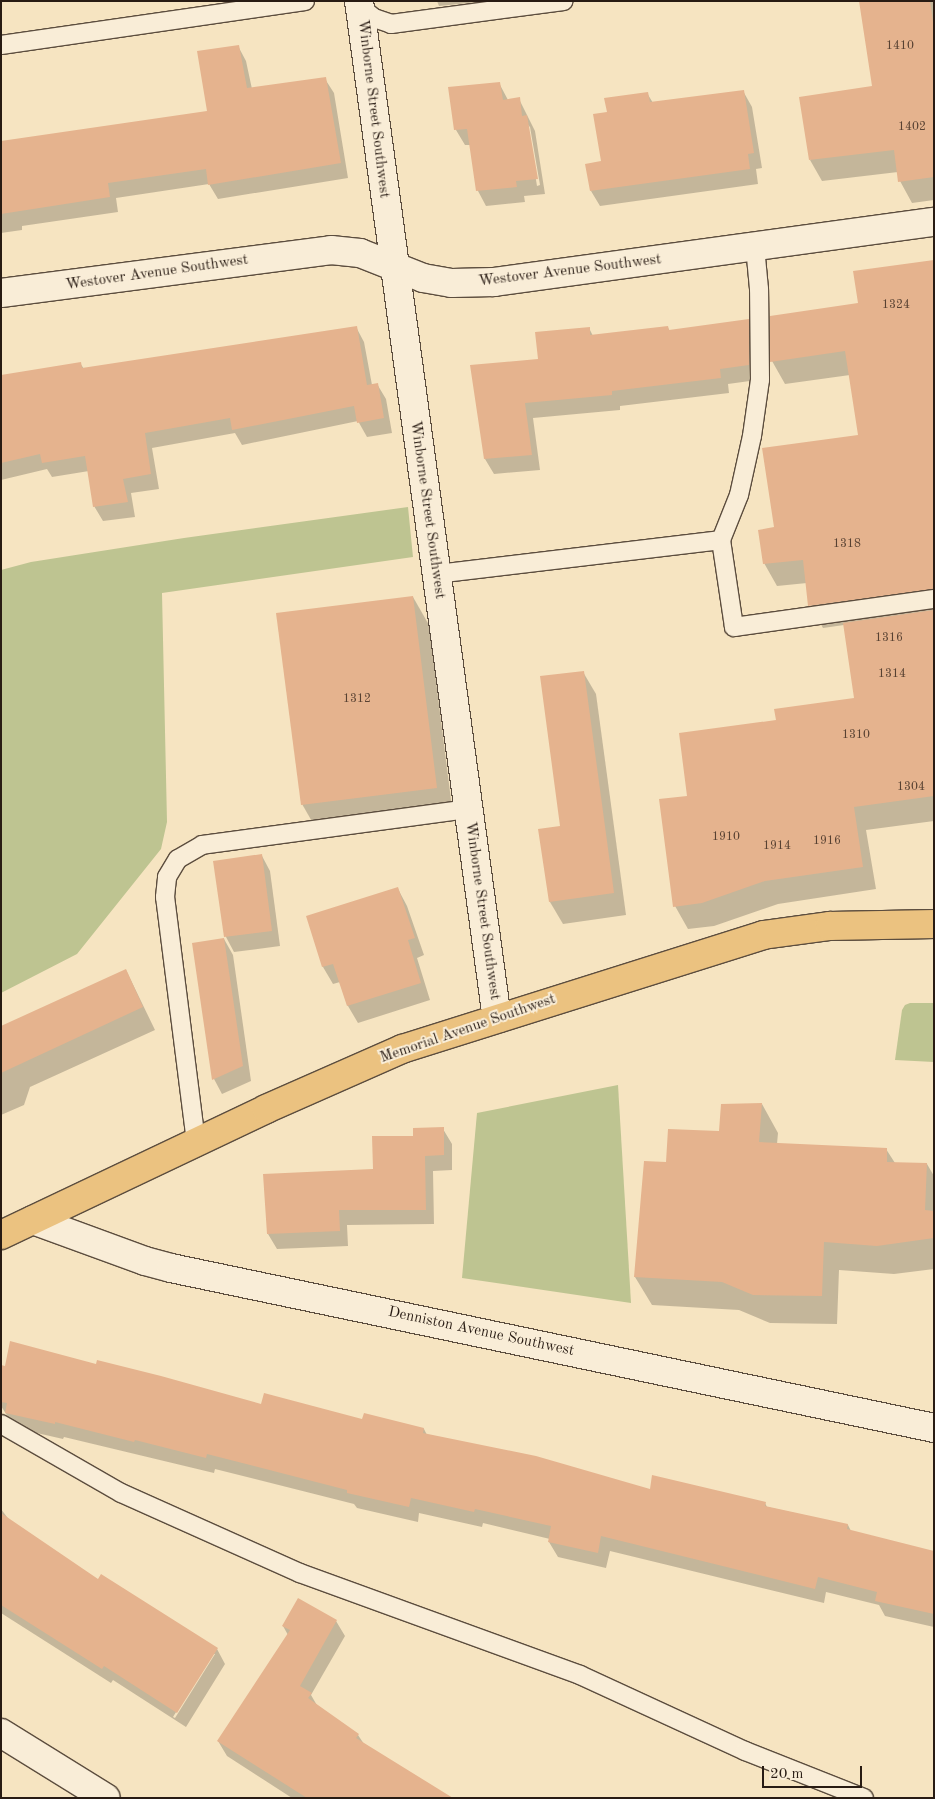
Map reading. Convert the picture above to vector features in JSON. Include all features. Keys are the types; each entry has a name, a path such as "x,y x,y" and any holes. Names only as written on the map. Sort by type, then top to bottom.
{"main road":[{"name":"Memorial Avenue Southwest","path":"1,1235 196,1142 402,1049 763,935 830,926 934,924"}],"street":[{"name":"Winborne Street Southwest","path":"357,3 497,1018"},
{"name":"Westover Avenue Southwest","path":"1,294 332,250 360,252 394,268 423,278 452,283 494,282 934,222"},
{"name":"Denniston Avenue Southwest","path":"33,1220 145,1261 171,1268 934,1428"},
{"path":"1,1733 106,1798"}],"lane":[{"path":"1,45 304,1"},
{"path":"357,3 374,18 391,24 563,1"},
{"path":"755,247 759,289 760,380 752,436 739,495 721,540 734,627 934,599"},
{"path":"436,574 721,540"},
{"path":"196,1142 165,897 166,877 178,859 202,845 468,809"},
{"path":"1,1424 121,1493 300,1573 580,1675 745,1751 864,1798"}],"green space":[{"path":"408,507 413,557 162,593 167,822 161,849 77,954 1,993 1,570 31,562 184,538"},
{"path":"910,1003 934,1003 934,1062 895,1060 902,1010 905,1005"},
{"path":"618,1085 631,1303 462,1278 477,1113"}],"building":[{"path":"859,1 930,1 934,29 934,177 898,182 894,150 809,160 799,97 872,86"},
{"path":"239,45 247,88 326,77 341,163 208,185 206,169 108,183 110,197 1,214 1,141 207,111 197,51"},
{"path":"500,82 503,100 520,97 522,116 527,115 538,179 516,181 517,187 476,191 467,129 454,130 448,87"},
{"path":"744,90 754,153 748,154 750,169 590,191 585,164 601,161 593,114 607,112 604,98 648,92 650,102"},
{"path":"934,260 934,589 808,606 803,560 763,564 758,530 774,527 762,448 858,435 845,351 770,362 770,316 858,303 853,271"},
{"path":"749,319 749,365 720,369 721,378 612,391 612,395 525,403 532,455 484,459 470,365 538,359 535,332 590,327 590,335 668,326 669,330"},
{"path":"357,326 367,385 378,383 384,418 357,423 354,406 232,430 230,418 145,433 151,474 123,479 128,502 93,507 85,456 42,463 40,454 1,463 1,375 81,362 82,368"},
{"path":"413,596 437,788 301,805 276,613"},
{"path":"934,610 934,796 854,807 863,867 765,881 702,903 673,907 659,799 687,796 679,733 776,720 774,709 854,698 843,623"},
{"path":"584,671 614,893 549,902 538,829 560,826 540,676"},
{"path":"262,854 272,931 224,937 213,861"},
{"path":"398,887 415,938 408,940 421,983 347,1006 333,964 322,967 306,916"},
{"path":"224,938 243,1066 212,1080 192,943"},
{"path":"126,969 143,1007 1,1073 1,1026"},
{"path":"762,1103 759,1142 887,1148 887,1162 927,1163 925,1210 934,1211 934,1238 877,1246 824,1242 822,1296 753,1295 722,1282 634,1277 644,1161 666,1162 668,1129 719,1131 721,1104"},
{"path":"444,1127 444,1155 425,1156 426,1210 339,1210 340,1231 267,1234 263,1174 373,1169 372,1136 413,1136 413,1128"},
{"path":"10,1341 96,1364 97,1360 161,1376 261,1404 264,1393 362,1419 364,1413 424,1428 423,1433 536,1456 650,1489 652,1475 766,1502 765,1506 848,1524 847,1529 934,1551 934,1614 875,1601 877,1592 818,1577 815,1589 601,1536 598,1553 548,1542 551,1526 475,1509 474,1512 411,1498 409,1507 347,1493 347,1490 207,1454 206,1458 55,1422 55,1424 5,1413 7,1403 1,1402 1,1365 5,1366"},
{"path":"1,1513 98,1579 101,1574 218,1648 177,1713 104,1666 102,1669 1,1605"},
{"path":"298,1598 337,1620 300,1686 312,1693 308,1698 359,1734 356,1738 453,1798 307,1798 217,1741 290,1630 282,1626"}]}
